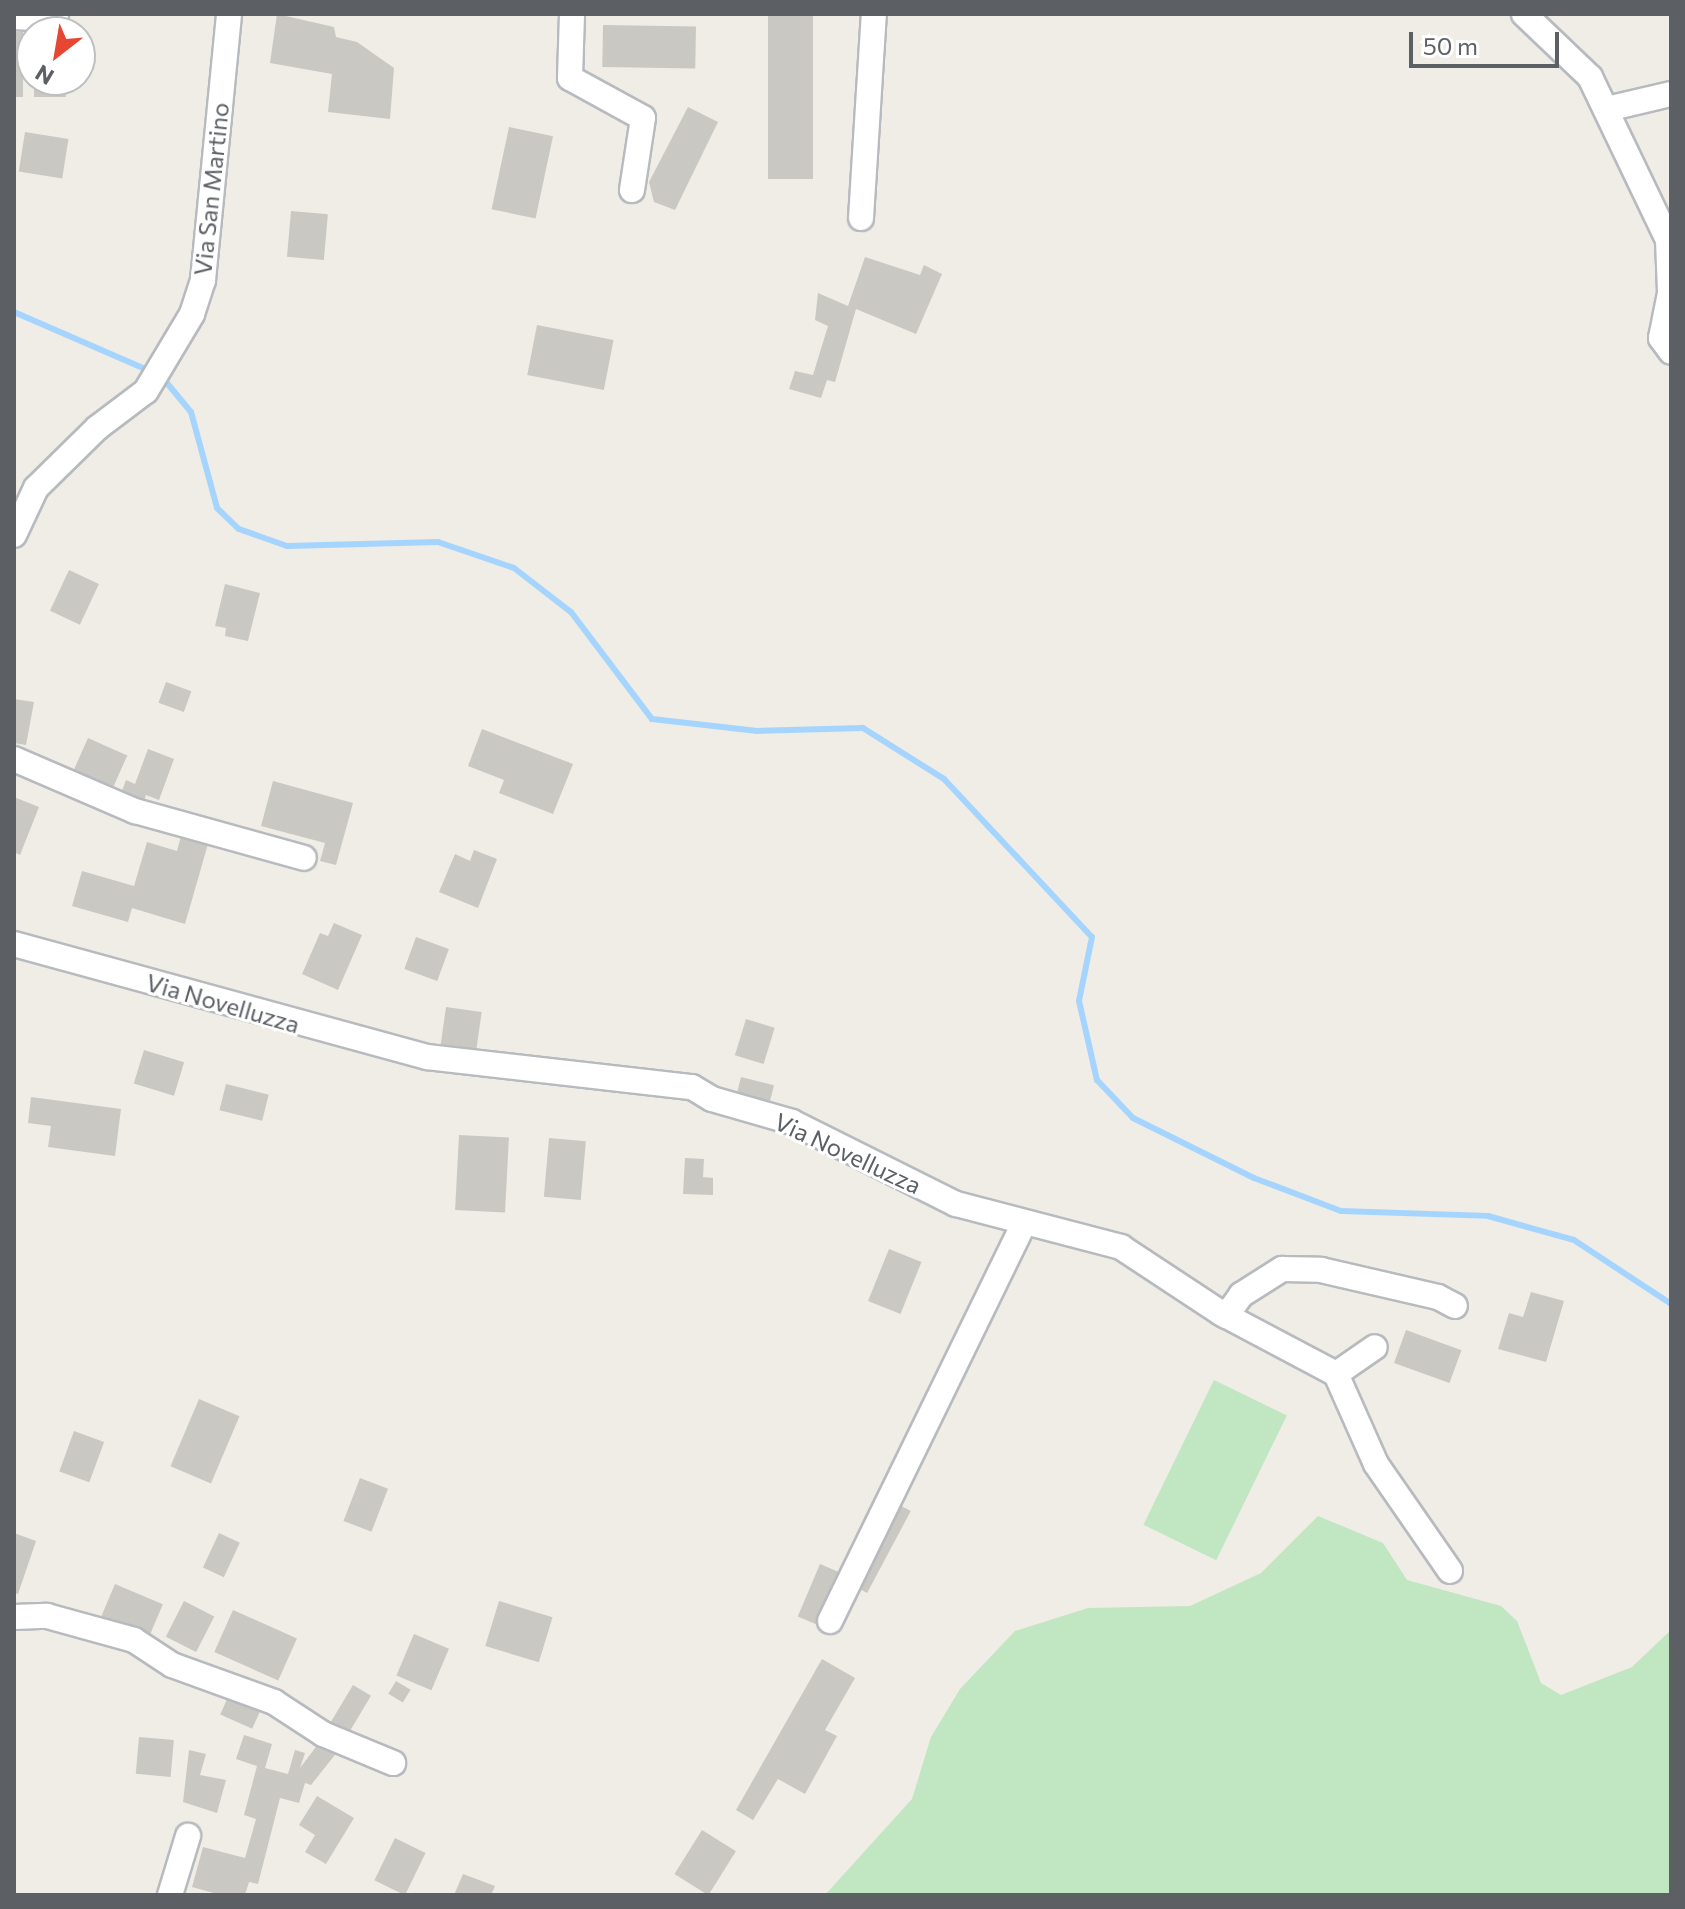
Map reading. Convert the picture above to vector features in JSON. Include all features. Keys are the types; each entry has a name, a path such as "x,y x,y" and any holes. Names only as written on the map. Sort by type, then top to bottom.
{"street":[{"name":"Via San Martino","path":"14,535 36,488 97,428 135,403 181,339 203,280 229,14"},
{"path":"572,14 570,78 643,118 632,190"},
{"path":"861,218 874,14"},
{"path":"1524,14 1590,77 1668,240 1670,293 1661,338 1671,352"},
{"path":"1607,109 1671,94"},
{"path":"14,759 135,811 304,858"},
{"name":"Via Novelluzza","path":"14,944 427,1057 692,1087 792,1122 956,1204 1023,1225 1135,1253 1226,1316 1336,1374"},
{"path":"830,1621 1023,1225"},
{"path":"1226,1316 1241,1295 1282,1269 1321,1270 1438,1297 1455,1306"},
{"path":"1375,1347 1336,1374 1376,1464 1450,1571"},
{"path":"14,1617 47,1616 134,1640 172,1665 274,1702 323,1734 393,1763"},
{"path":"170,1895 188,1836"}],"green space":[{"path":"1214,1380 1287,1416 1216,1560 1143,1525"},
{"path":"1318,1516 1383,1543 1407,1580 1501,1606 1517,1621 1541,1683 1561,1695 1632,1667 1671,1630 1671,1895 825,1895 912,1799 931,1737 960,1689 1015,1631 1088,1608 1190,1606 1261,1573"}],"building":[{"path":"277,14 334,27 336,37 357,42 394,68 390,119 328,112 332,74 270,63"},
{"path":"768,14 813,14 813,179 768,179"},
{"path":"603,25 696,27 695,69 602,67"},
{"path":"14,32 16,96 23,96 14,97"},
{"path":"688,107 718,122 675,210 654,202 649,182"},
{"path":"509,127 553,136 536,219 492,209"},
{"path":"25,132 68,139 62,178 19,172"},
{"path":"291,211 328,214 324,260 287,257"},
{"path":"865,257 920,275 924,265 942,274 916,334 856,309 835,382 827,380 821,398 789,389 795,371 813,375 828,326 815,320 818,293 848,306"},
{"path":"537,325 614,340 604,390 527,375"},
{"path":"69,570 99,584 80,625 50,611"},
{"path":"225,584 260,593 248,641 225,636 226,628 215,626"},
{"path":"166,682 191,691 184,712 158,703"},
{"path":"14,699 34,702 26,745 14,743"},
{"path":"482,729 573,764 553,814 499,793 504,780 468,766"},
{"path":"88,738 127,755 110,794 71,776"},
{"path":"148,749 174,759 159,800 146,795 141,808 119,799 126,780 135,784"},
{"path":"273,781 353,803 336,865 320,861 325,843 261,826"},
{"path":"14,797 39,807 20,855 14,852"},
{"path":"181,836 208,844 185,924 132,908 128,922 72,906 82,871 134,886 147,842 177,851"},
{"path":"474,850 497,859 478,908 439,892 455,854 470,861"},
{"path":"334,923 362,935 338,990 302,974 320,933 328,936"},
{"path":"416,937 449,949 437,981 404,969"},
{"path":"446,1007 482,1012 476,1053 440,1048"},
{"path":"746,1019 775,1028 764,1064 735,1055"},
{"path":"144,1050 184,1062 174,1096 134,1083"},
{"path":"741,1077 774,1085 769,1106 736,1097"},
{"path":"226,1084 269,1095 262,1121 219,1110"},
{"path":"31,1097 121,1109 115,1156 48,1147 51,1126 28,1123"},
{"path":"459,1135 509,1138 505,1213 455,1210"},
{"path":"549,1138 586,1141 581,1200 544,1197"},
{"path":"685,1158 704,1159 703,1177 713,1178 713,1195 683,1194"},
{"path":"889,1249 921,1262 900,1314 868,1301"},
{"path":"1531,1292 1564,1301 1546,1362 1498,1349 1509,1313 1523,1317"},
{"path":"1406,1330 1461,1350 1449,1383 1394,1363"},
{"path":"199,1399 240,1416 211,1483 170,1466"},
{"path":"74,1431 104,1442 89,1482 59,1471"},
{"path":"360,1478 388,1489 372,1532 344,1521"},
{"path":"894,1502 911,1511 867,1593 850,1584"},
{"path":"14,1533 36,1541 18,1594 14,1593"},
{"path":"219,1533 240,1543 224,1577 203,1567"},
{"path":"820,1564 843,1574 821,1626 798,1616"},
{"path":"115,1584 163,1604 146,1643 99,1623"},
{"path":"184,1601 214,1616 196,1652 166,1637"},
{"path":"499,1601 553,1617 539,1662 485,1646"},
{"path":"233,1610 297,1638 278,1680 214,1652"},
{"path":"414,1634 449,1649 431,1690 396,1675"},
{"path":"822,1659 855,1678 825,1730 837,1736 805,1794 778,1779 753,1820 736,1810"},
{"path":"396,1681 411,1690 403,1703 388,1694"},
{"path":"353,1685 371,1696 346,1737 328,1726"},
{"path":"232,1688 264,1702 252,1729 220,1714"},
{"path":"244,1735 272,1744 265,1768 288,1774 295,1750 305,1753 300,1768 322,1739 338,1751 311,1785 305,1783 299,1803 280,1798 258,1884 249,1882 245,1895 221,1895 192,1887 203,1847 245,1858 256,1819 244,1815 257,1766 236,1759"},
{"path":"139,1737 174,1740 171,1777 136,1774"},
{"path":"189,1750 206,1754 200,1775 226,1780 217,1813 183,1802"},
{"path":"317,1796 354,1818 326,1864 305,1852 315,1835 299,1825"},
{"path":"702,1830 736,1851 709,1895 674,1874"},
{"path":"395,1838 426,1853 405,1895 374,1880"},
{"path":"463,1874 495,1886 491,1895 454,1895"}],"waterway":[{"path":"14,312 152,372"},
{"path":"162,377 191,412 217,508 239,529 287,546 438,542 514,568 571,612 652,719 757,731 863,728 944,779 1092,937 1079,1001 1097,1080 1133,1118 1254,1178 1341,1211 1488,1216 1574,1240 1671,1304"}]}
